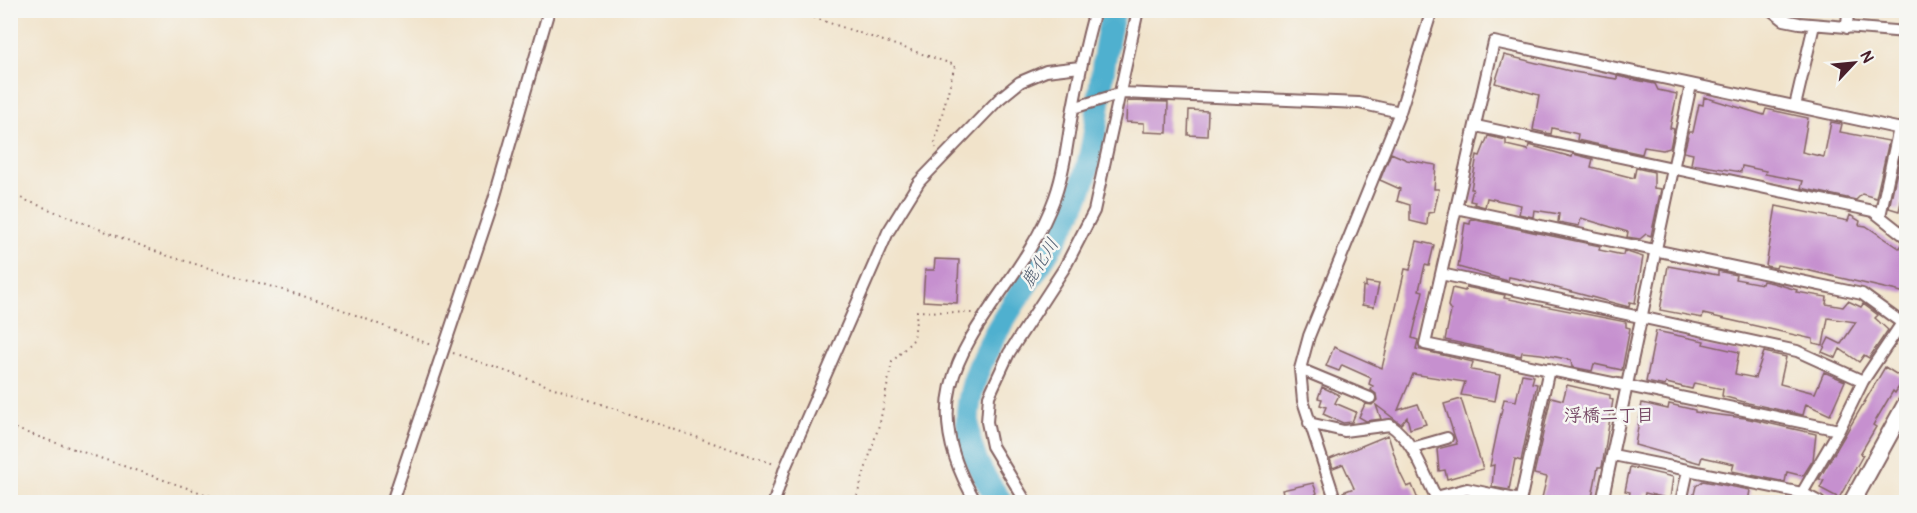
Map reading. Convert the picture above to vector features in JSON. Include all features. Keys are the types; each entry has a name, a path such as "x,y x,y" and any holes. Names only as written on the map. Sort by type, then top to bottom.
{"street":[{"path":"392,502 494,199 549,10"},
{"path":"976,502 955,463 947,432 948,397 957,365 985,314 1044,224 1062,174 1076,107 1080,67 1095,10"},
{"path":"1026,502 992,446 987,422 989,396 1009,353 1065,267 1094,212 1122,93 1138,10"},
{"path":"1336,502 1303,401 1300,369 1309,336 1400,112 1432,10"},
{"path":"1771,10 1784,20 1814,25 1906,32"},
{"path":"1847,28 1848,10"},
{"path":"1795,106 1814,25"},
{"path":"1839,430 1425,344 1494,42 1903,129 1880,216"},
{"path":"774,502 785,468 888,232 919,182 999,99 1020,82 1046,71 1080,67"},
{"path":"1602,502 1691,84"},
{"path":"1076,107 1122,93 1359,103 1400,112"},
{"path":"1476,126 1873,211 1906,237"},
{"path":"1456,208 1655,252 1862,294 1904,320 1863,381 1839,430 1802,493"},
{"path":"1441,274 1797,351 1863,381"},
{"path":"1300,369 1370,398"},
{"path":"1309,423 1344,431 1390,424 1404,436 1412,448 1435,500 1467,489 1520,501 1550,369"},
{"path":"1852,502 1906,404"},
{"path":"1412,448 1447,438"},
{"path":"1613,454 1802,493 1819,502"},
{"path":"1682,502 1688,470"}],"path":[{"path":"791,10 955,65 934,141 939,160"},
{"path":"10,194 165,255 323,302 442,349 785,468"},
{"path":"855,502 880,422 892,362 914,339 917,311 985,314"},
{"path":"10,427 228,502"}],"building":[{"path":"1504,55 1574,72 1617,79 1617,76 1655,84 1658,90 1677,94 1670,128 1674,129 1670,148 1663,150 1644,147 1642,154 1577,140 1578,134 1552,128 1551,134 1533,130 1539,95 1495,83"},
{"path":"1704,97 1764,115 1766,109 1808,118 1802,152 1824,157 1831,122 1842,124 1840,132 1889,141 1876,198 1862,194 1856,200 1801,188 1803,181 1765,174 1766,171 1742,166 1741,172 1691,164 1693,154 1684,152 1689,132 1693,132 1699,104 1703,105"},
{"path":"1127,101 1168,102 1167,133 1144,132 1144,123 1126,122"},
{"path":"1189,110 1208,111 1207,136 1188,135"},
{"path":"1488,136 1506,140 1506,145 1528,150 1529,145 1572,157 1573,154 1593,159 1591,167 1634,178 1636,168 1654,172 1654,188 1661,189 1651,236 1646,234 1640,239 1627,237 1628,232 1581,218 1579,226 1558,222 1559,214 1534,210 1533,217 1519,214 1521,205 1487,198 1485,207 1474,204 1475,202 1470,201 1477,155 1480,156"},
{"path":"1903,144 1906,145 1906,180 1899,211 1889,208"},
{"path":"1391,153 1407,160 1436,165 1434,189 1439,189 1434,212 1428,213 1427,225 1410,221 1410,205 1397,201 1400,189 1380,180"},
{"path":"1776,206 1848,221 1850,215 1860,221 1859,225 1866,226 1899,248 1902,243 1906,244 1906,293 1806,270 1777,265 1776,268 1766,266"},
{"path":"1471,219 1600,246 1599,250 1623,255 1624,251 1643,257 1635,303 1630,302 1629,307 1542,284 1509,277 1508,281 1458,267 1465,223 1470,224"},
{"path":"1417,241 1434,245 1429,266 1425,265 1419,290 1423,291 1412,338 1418,340 1416,349 1473,362 1471,370 1500,375 1495,401 1461,395 1465,382 1413,374 1398,410 1418,404 1426,424 1410,429 1407,417 1401,424 1376,405 1381,419 1366,421 1359,417 1365,404 1372,405 1377,400 1376,394 1371,390 1373,386 1369,384 1371,378 1342,365 1339,371 1326,366 1334,347 1382,368 1405,269 1410,270"},
{"path":"935,259 959,260 957,303 923,301 925,270 934,270"},
{"path":"1668,266 1718,275 1718,271 1736,275 1735,279 1762,284 1763,281 1773,283 1797,290 1796,292 1827,297 1826,304 1843,307 1848,301 1861,307 1863,304 1878,315 1875,318 1888,330 1869,358 1864,355 1859,362 1840,349 1836,358 1822,352 1829,338 1841,344 1856,322 1828,318 1823,345 1813,343 1813,339 1703,314 1702,318 1660,310"},
{"path":"1366,282 1379,284 1374,307 1362,305 1363,286 1366,287"},
{"path":"1466,287 1505,295 1504,298 1626,322 1626,327 1630,328 1622,370 1594,364 1592,371 1572,367 1571,360 1522,352 1521,356 1445,340 1451,311 1448,306 1452,288 1465,291"},
{"path":"1656,331 1704,341 1703,344 1739,352 1735,374 1755,378 1764,352 1786,357 1780,384 1815,393 1824,372 1845,381 1830,415 1806,404 1803,415 1748,403 1722,396 1723,389 1694,383 1692,389 1666,383 1665,386 1646,382"},
{"path":"1885,367 1904,379 1895,393 1893,391 1873,425 1876,427 1860,454 1863,455 1839,498 1820,488 1824,480 1819,479"},
{"path":"1522,374 1534,376 1532,383 1537,384 1521,461 1515,459 1509,490 1492,487 1494,465 1490,466 1504,399 1516,401"},
{"path":"1567,385 1610,395 1610,399 1613,400 1602,467 1598,467 1591,502 1541,502 1547,477 1534,474 1551,397 1563,400"},
{"path":"1322,387 1339,395 1335,403 1356,412 1352,422 1343,423 1323,414 1326,407 1320,405 1322,399 1318,398"},
{"path":"1461,399 1483,469 1447,479 1445,470 1439,471 1437,449 1457,444 1444,404"},
{"path":"1642,403 1668,409 1669,404 1695,410 1695,412 1745,418 1816,434 1813,460 1803,476 1787,472 1785,482 1732,471 1734,464 1702,457 1700,463 1635,445"},
{"path":"1388,435 1400,473 1407,487 1412,485 1419,502 1357,502 1356,499 1346,502 1343,492 1354,488 1343,464 1333,468 1330,459"},
{"path":"1630,467 1673,477 1670,499 1645,493 1643,502 1628,502 1630,492 1625,491"},
{"path":"1703,481 1750,490 1748,502 1692,502 1696,486"},
{"path":"1313,483 1317,493 1311,498 1303,502 1285,502 1282,490"}],"waterway":[{"name":"鹿化川","path":"1001,502 977,464 969,438 969,406 977,374 991,342 1069,216 1082,185 1093,142 1105,54 1114,10"}],"district":[{"name":"浮橋二丁目","path":"1609,415"}]}
